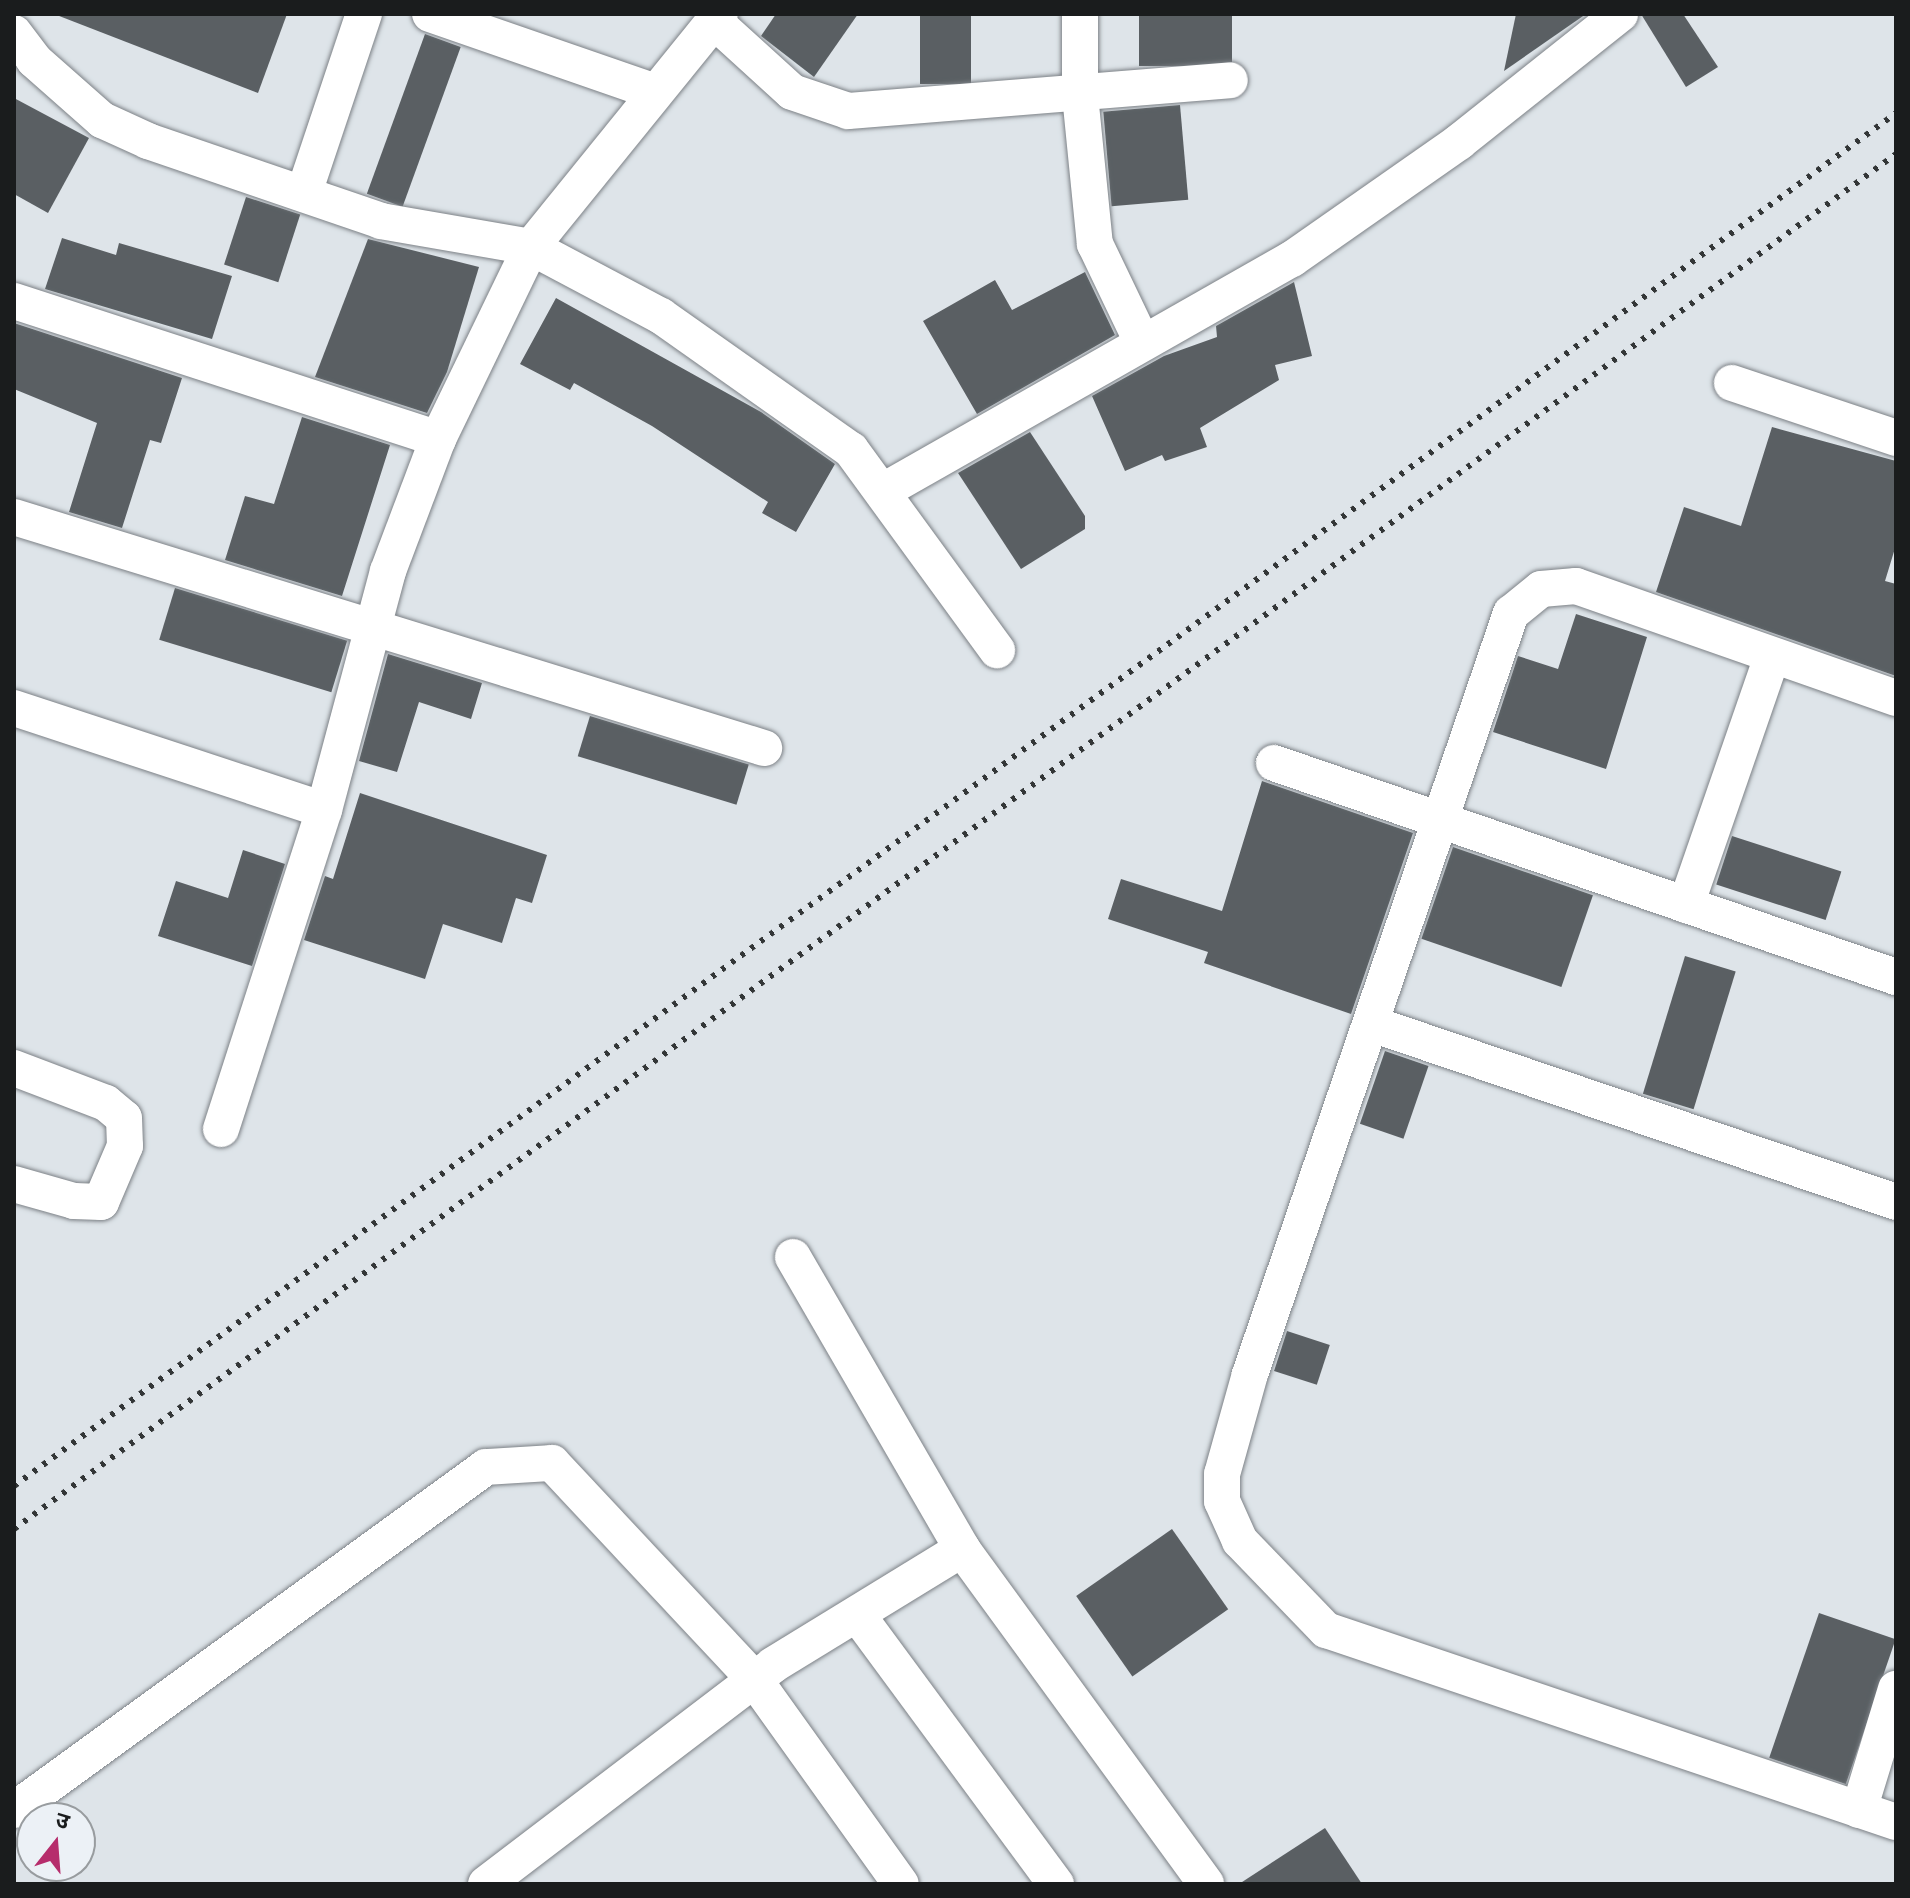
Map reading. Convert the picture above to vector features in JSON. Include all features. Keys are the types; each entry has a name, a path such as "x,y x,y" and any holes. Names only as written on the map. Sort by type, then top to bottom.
{"street":[{"path":"305,190 364,14"},
{"path":"430,14 655,92"},
{"path":"1080,14 1080,95 1095,244 1141,340"},
{"path":"885,490 1141,340 1292,259 1459,142 1620,14"},
{"path":"221,1129 324,810 373,629 438,439 531,247 717,18 792,92 848,111 1080,95 1230,80"},
{"path":"14,33 34,60 102,120 437,235 531,247 661,316 851,450 885,490 997,650"},
{"path":"14,301 438,439"},
{"path":"1732,383 1896,438"},
{"path":"14,517 764,748"},
{"path":"1896,698 1576,586 1541,589 1511,613 1233,1426 1222,1501 1240,1541 1326,1630 1896,1822"},
{"path":"1686,905 1772,656"},
{"path":"14,708 324,810"},
{"path":"1274,763 1896,977"},
{"path":"1372,1024 1896,1202"},
{"path":"14,1068 106,1103 124,1118 125,1146 101,1202 74,1201 14,1184"},
{"path":"793,1257 962,1549 1206,1884"},
{"path":"14,1810 486,1467 552,1463 754,1679 901,1884"},
{"path":"486,1884 754,1679 859,1617 962,1549"},
{"path":"859,1617 1049,1882"},
{"path":"1859,1810 1896,1689"}],"building":[{"path":"54,14 287,14 258,93"},
{"path":"776,14 858,14 814,77 761,36"},
{"path":"920,14 971,14 971,84 920,84"},
{"path":"1139,14 1232,14 1232,66 1139,66"},
{"path":"1516,14 1586,14 1504,71"},
{"path":"1641,14 1683,14 1718,67 1686,87"},
{"path":"425,34 461,47 403,207 367,194"},
{"path":"14,98 89,138 48,213 14,194"},
{"path":"1180,105 1188,200 1112,206 1103,112"},
{"path":"246,197 300,215 278,282 224,265"},
{"path":"62,238 116,255 119,243 232,276 212,339 45,289"},
{"path":"368,239 479,267 447,372 427,413 315,377"},
{"path":"1085,272 1115,335 977,414 923,321 995,280 1012,310"},
{"path":"1294,282 1312,356 1275,365 1279,380 1200,428 1207,447 1165,461 1162,455 1125,471 1092,396 1164,356 1217,337 1216,326"},
{"path":"556,298 761,412 835,464 796,532 762,513 768,502 652,426 574,383 570,390 520,364"},
{"path":"14,323 182,378 161,443 150,440 122,528 69,512 97,423 14,389"},
{"path":"302,417 390,445 342,596 225,560 245,496 274,504"},
{"path":"1772,427 1896,461 1896,545 1885,581 1896,584 1896,676 1656,592 1684,507 1741,526"},
{"path":"1030,432 1085,516 1085,529 1021,569 958,473"},
{"path":"175,588 347,641 331,692 159,640"},
{"path":"1576,614 1647,637 1606,769 1493,732 1518,656 1558,669"},
{"path":"388,654 482,683 471,719 419,702 397,772 359,761"},
{"path":"590,716 749,765 736,805 578,756"},
{"path":"1262,781 1413,833 1351,1014 1204,963 1208,952 1108,919 1121,879 1222,911"},
{"path":"360,793 547,855 532,903 516,898 502,943 443,924 425,979 304,940 325,876 333,879"},
{"path":"1732,836 1841,872 1826,920 1716,885"},
{"path":"1453,847 1593,895 1561,987 1421,939"},
{"path":"243,850 285,864 252,966 158,936 176,881 228,898"},
{"path":"1685,956 1736,971 1694,1109 1643,1094"},
{"path":"1385,1051 1428,1066 1403,1139 1360,1124"},
{"path":"1287,1331 1330,1345 1317,1385 1274,1371"},
{"path":"1172,1529 1228,1609 1132,1676 1076,1596"},
{"path":"1819,1613 1896,1639 1846,1784 1769,1758"},
{"path":"1325,1828 1362,1884 1239,1884"}],"railway":[{"path":"14,1486 1896,113"},
{"path":"14,1529 1896,154"}]}
